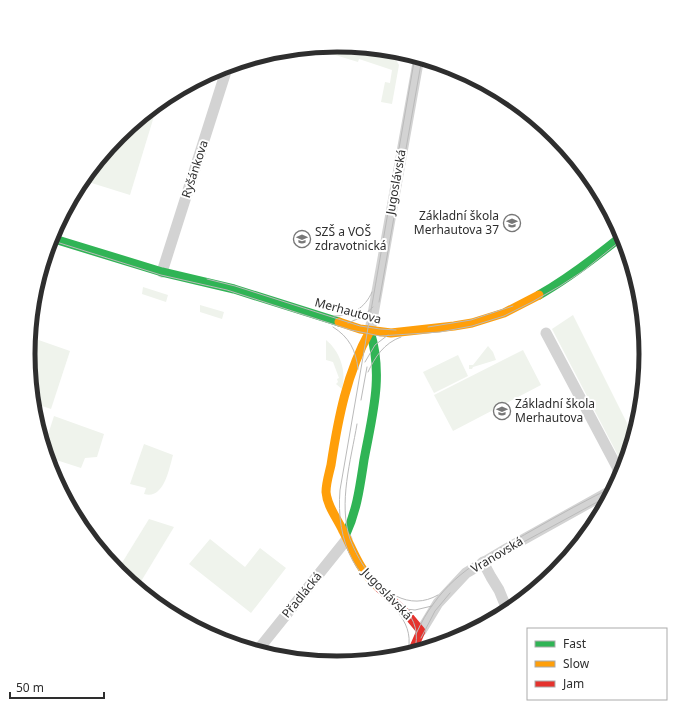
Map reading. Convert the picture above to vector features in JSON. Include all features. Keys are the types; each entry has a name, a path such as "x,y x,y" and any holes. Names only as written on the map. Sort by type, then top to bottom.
{"street":[{"name":"Jugoslávská","path":"418,63 370,331 357,358 345,394 336,433 326,492 332,510 357,561 369,578 401,608 421,631"},
{"name":"Ryšánkova","path":"162,272 225,74"},
{"name":"Merhautova","path":"57,240 162,272 234,289 352,327 370,331 391,333 432,330 472,323 504,313 524,304 558,284 599,255 618,240"},
{"name":"Jugoslávská","path":"346,537 357,504 375,401 377,356 370,331"},
{"path":"546,333 617,469"},
{"name":"Vranovská","path":"414,646 433,609 462,577 484,562 606,494"},
{"name":"Přadlácká","path":"261,646 346,537"},
{"path":"484,562 506,606"}],"shaded area":[{"path":"325,52 357,52 394,57 399,65 392,104 381,102 385,82 390,83 392,70 359,59 358,62"},
{"path":"155,112 130,195 89,182 124,140"},
{"path":"143,287 168,295 166,302 142,294"},
{"path":"200,305 224,312 222,319 200,312"},
{"path":"573,315 630,430 621,460 552,329"},
{"path":"36,339 70,351 51,409 40,405 36,374"},
{"path":"326,340 335,350 341,362 344,376 342,389 336,384 338,382 337,379 339,378 333,362 326,360"},
{"path":"488,346 493,352 496,360 469,369 469,365 473,365"},
{"path":"523,350 541,385 453,431 434,395"},
{"path":"458,355 468,376 434,393 423,372"},
{"path":"54,416 104,434 97,457 85,458 81,468 54,459 47,438"},
{"path":"144,444 173,455 161,488 151,495 144,494 146,488 130,484"},
{"path":"149,519 174,527 140,583 121,565"},
{"path":"210,539 245,567 260,548 286,568 251,613 189,564"}],"tram line":[{"path":"408,648 408,633 405,624 394,608 362,574 349,553 341,527 339,499 414,61"},
{"path":"379,302 421,64"},
{"path":"57,242 161,275 227,290 351,330 380,336 440,332 472,326 504,316 560,286 583,271 619,242"},
{"path":"207,279 235,286 360,326 396,330"},
{"path":"334,316 352,313 362,307 372,292"},
{"path":"428,327 471,320 513,306"},
{"path":"348,323 362,317 373,307"},
{"path":"333,327 339,331 351,345 356,356 358,369"},
{"path":"365,362 375,345 388,335"},
{"path":"368,372 381,351 390,343 401,337"},
{"path":"361,400 367,367"},
{"path":"357,424 345,496 345,511 350,539 359,558 371,576 405,608 411,617 415,627 415,646"},
{"path":"416,634 429,610 454,580 478,562 504,546 608,490"},
{"path":"518,545 602,499"},
{"path":"421,638 435,611 450,593"},
{"path":"396,596 406,600 422,601 438,595"},
{"path":"405,609 415,610 432,606"}],"traffic: fast":[{"path":"539,295 561,282 618,239"},
{"path":"57,240 162,272 234,289 339,322"},
{"path":"346,534 358,498 375,396 376,364 370,331"}],"traffic: slow":[{"path":"339,322 360,329 391,333 454,326 472,323 504,313 539,295"},
{"path":"370,331 355,363 344,396 326,492 330,507 358,560 371,580 378,587"}],"traffic: jam":[{"path":"378,587 407,614 421,631 414,646"}],"place":[{"name":"Základní škola Merhautova 37","path":"512,223"},
{"name":"SZŠ a VOŠ zdravotnická","path":"302,239"},
{"name":"Základní škola Merhautova","path":"502,411"}]}
